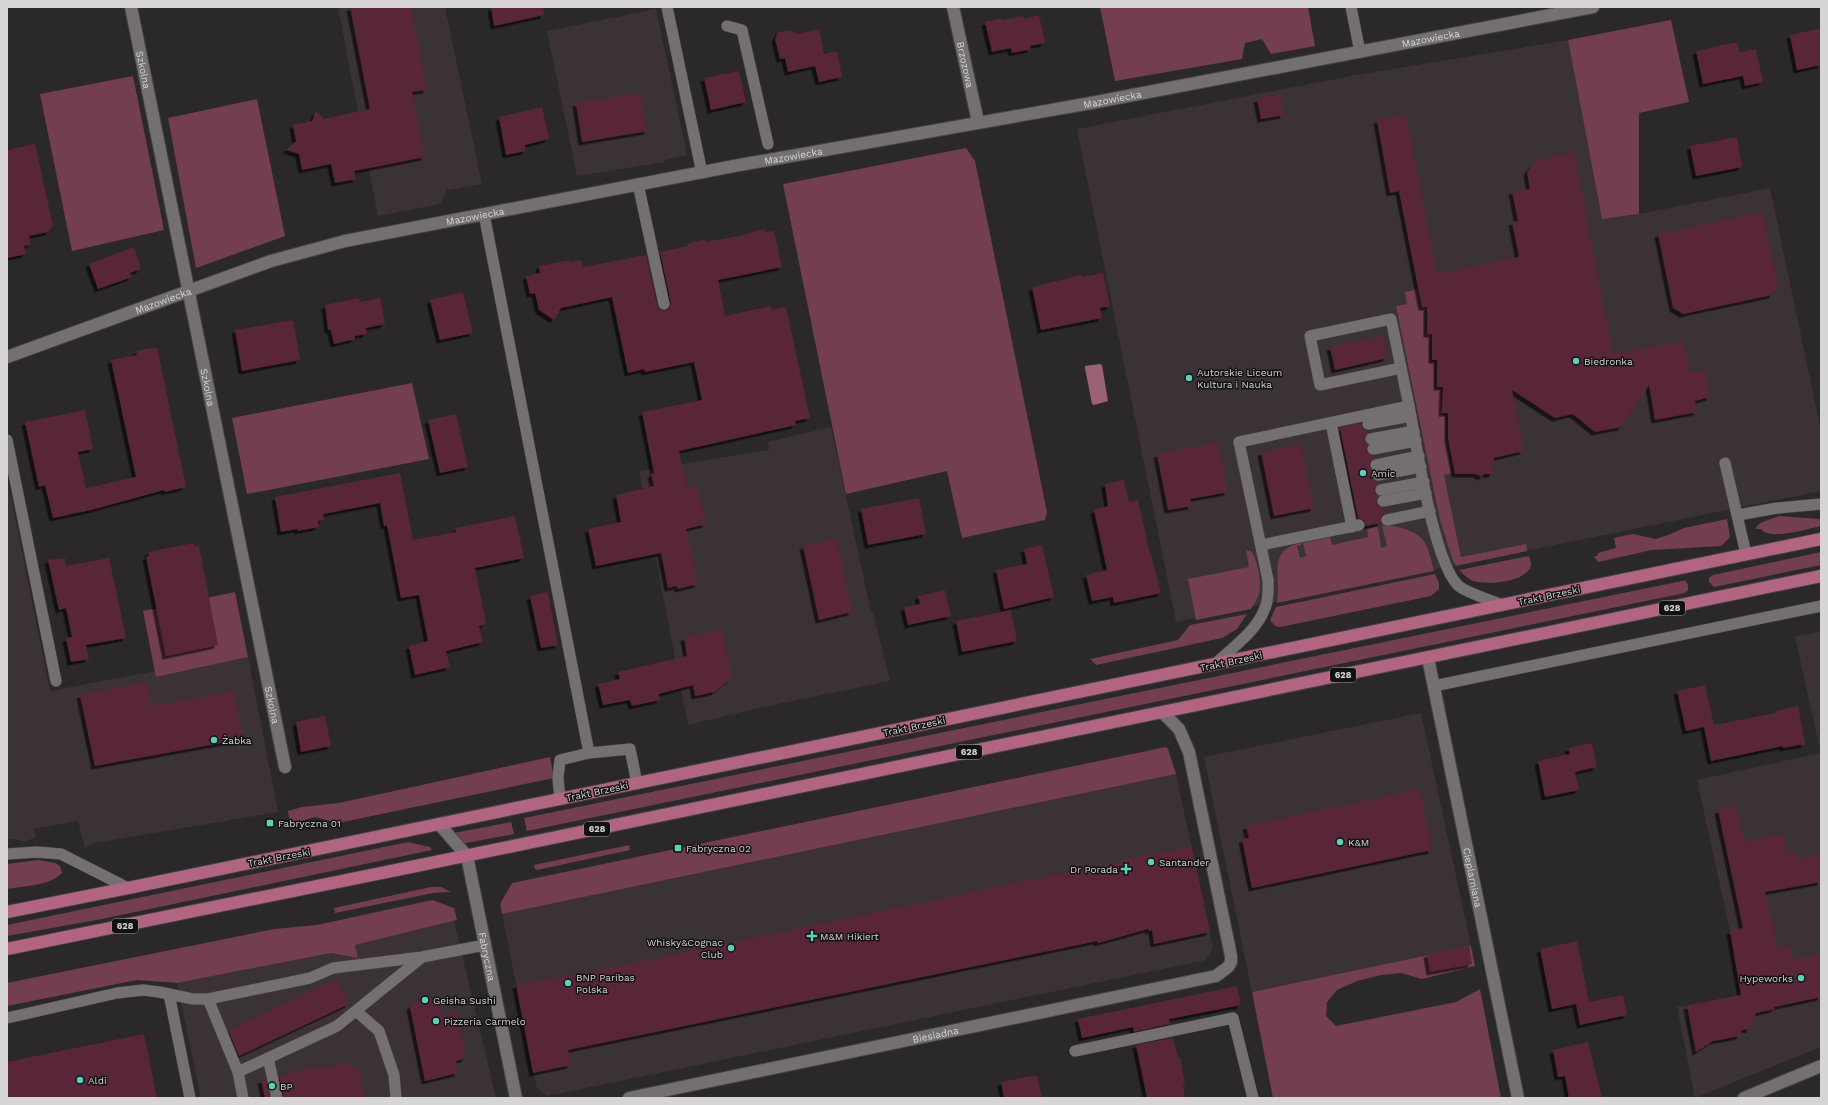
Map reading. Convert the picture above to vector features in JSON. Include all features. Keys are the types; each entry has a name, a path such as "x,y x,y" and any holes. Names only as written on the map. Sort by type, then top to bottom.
{"main road":[{"name":"Trakt Brzeski","path":"7,912 1821,539"},
{"name":"628","path":"7,949 1163,713 1821,576"}],"street":[{"name":"Szkolna","path":"131,7 285,767"},
{"name":"Brzozowa","path":"953,7 978,122"},
{"name":"Mazowiecka","path":"7,356 271,261 345,241 638,184 1106,100 1593,7"},
{"name":"Cieplarniana","path":"1428,658 1518,1098"},
{"name":"Biesiadna","path":"629,1098 1216,976 1232,962 1232,956 1186,740 1180,730 1163,713"},
{"name":"Fabryczna","path":"440,824 467,856 516,1098"},
{"path":"1744,1098 1821,1066"}],"lane":[{"path":"667,7 702,173"},
{"path":"1351,7 1360,52"},
{"path":"728,26 742,30 768,144"},
{"path":"638,184 664,304"},
{"path":"484,214 589,753"},
{"path":"1401,368 1320,385 1310,336 1391,319 1410,411 1430,511 1448,570 1453,579 1469,592 1502,604"},
{"path":"1368,424 1410,411"},
{"path":"1215,664 1256,624 1266,608 1268,580 1239,442 1334,428 1410,411"},
{"path":"1261,545 1355,526 1334,428"},
{"path":"1372,444 1415,436"},
{"path":"7,440 56,681"},
{"path":"1377,470 1420,462"},
{"path":"1725,463 1746,554"},
{"path":"1382,496 1425,487"},
{"path":"1738,515 1777,508 1821,504"},
{"path":"1387,520 1430,511"},
{"path":"1434,686 1821,606"},
{"path":"560,799 558,778 560,760 589,753 630,749 637,783"},
{"path":"7,854 37,852 61,854 128,888"},
{"path":"7,1018 117,993 143,990 193,999 208,999 310,978 333,968 422,957 484,945"},
{"path":"238,1072 337,1026 422,957"},
{"path":"169,994 190,1098"},
{"path":"208,999 238,1072 243,1098"},
{"path":"356,1010 378,1031 394,1075 396,1098"},
{"path":"1075,1051 1233,1018 1253,1098"},
{"path":"268,1058 276,1098"}],"shaded area":[{"path":"338,7 445,7 482,184 447,190 440,204 378,216"},
{"path":"1100,7 1308,7 1315,46 1271,54 1262,39 1245,43 1242,59 1115,81"},
{"path":"656,9 687,155 665,160 665,162 577,176 547,31"},
{"path":"1671,20 1689,102 1639,113 1639,214 1602,219 1568,40"},
{"path":"1568,40 1602,219 1639,214 1770,188 1821,431 1821,491 1176,622 1077,129 1356,75"},
{"path":"133,76 164,230 72,251 40,94"},
{"path":"257,99 285,236 196,268 168,118"},
{"path":"966,148 975,161 1047,512 1045,520 962,538 947,471 846,494 783,184"},
{"path":"1417,289 1420,307 1426,308 1425,334 1431,334 1430,361 1435,362 1435,388 1441,389 1442,415 1446,416 1446,441 1452,473 1444,475 1461,557 1526,544 1527,551 1456,566 1453,561 1440,520 1396,306 1407,304 1405,292"},
{"path":"1102,365 1108,401 1094,405 1092,404 1085,366"},
{"path":"412,383 429,459 247,494 232,418"},
{"path":"831,427 871,612 873,613 890,681 754,709 688,725 639,471 769,450 768,442"},
{"path":"7,477 50,691 155,671 157,677 248,657 278,812 95,843 85,848 78,821 34,829 36,837 24,842 15,839 7,840"},
{"path":"1779,516 1821,519 1821,526 1780,534 1772,534 1761,529 1756,529 1760,523"},
{"path":"1727,519 1730,537 1721,546 1652,550 1598,562 1594,557 1598,555 1598,553 1616,548 1614,538 1633,534 1656,539 1684,528"},
{"path":"1388,525 1409,530 1421,538 1428,550 1434,571 1277,603 1279,558 1283,552 1290,547 1301,543 1301,545 1297,546 1300,558 1306,556 1303,543 1330,537 1332,545 1368,537 1367,529 1378,526 1381,548 1387,546 1382,526"},
{"path":"1246,550 1251,551 1256,560 1260,578 1259,595 1251,609 1196,620 1188,579 1249,567"},
{"path":"1821,552 1821,565 1714,587 1709,582 1709,578 1713,575"},
{"path":"1529,556 1531,566 1526,573 1520,577 1503,582 1477,582 1469,579 1459,570"},
{"path":"1435,574 1439,583 1439,589 1431,596 1280,627 1275,626 1270,620 1276,607"},
{"path":"1686,581 1688,585 1688,590 1685,593 527,831 524,818"},
{"path":"235,592 248,657 156,677 143,611"},
{"path":"1247,614 1237,629 1222,638 1096,665 1090,659 1178,640 1190,625"},
{"path":"1821,631 1821,753 1795,637"},
{"path":"1421,713 1471,946 1252,992 1204,757"},
{"path":"1166,747 1176,774 502,914 500,904 512,883"},
{"path":"1821,753 1821,1047 1695,1098 1677,1007 1741,995 1730,931 1697,780"},
{"path":"550,757 554,778 338,823 315,817 290,824 288,811 302,807 339,803"},
{"path":"1176,774 1213,948 1206,960 547,1096 537,1088 502,914"},
{"path":"511,822 514,834 461,844 454,833"},
{"path":"408,842 430,847 432,850 97,920 7,936 7,925"},
{"path":"629,845 630,850 537,870 535,869 534,865"},
{"path":"38,860 55,863 60,866 62,873 51,881 7,889 7,864"},
{"path":"431,887 441,887 451,892 433,893 335,913 334,908"},
{"path":"432,900 454,908 457,920 355,945 358,958 331,953 177,983 137,980 7,1006 7,983 274,929 317,925"},
{"path":"454,921 496,1098 201,1098 177,983 331,953 358,958 355,945"},
{"path":"1471,946 1475,966 1422,979 1401,973 1381,975 1357,981 1337,990 1327,1002 1326,1016 1336,1026 1456,1002 1480,989 1501,1098 1273,1098 1252,992"}],"building":[{"path":"350,7 411,7 427,90 412,92 425,157 354,171 356,179 335,183 331,164 302,170 299,154 286,150 296,141 293,125 312,121 316,111 324,119 370,109"},
{"path":"491,7 543,7 544,15 494,26"},
{"path":"1039,15 1045,43 1030,46 1031,49 1012,53 1011,48 992,52 985,22 1002,18 1002,20 1023,16 1024,19"},
{"path":"1821,28 1821,65 1797,70 1790,35"},
{"path":"819,29 824,54 837,51 842,77 819,82 815,66 788,72 785,58 780,59 775,39 779,32 789,30 798,34"},
{"path":"1737,42 1740,52 1756,49 1763,82 1745,86 1743,76 1703,84 1696,51"},
{"path":"739,71 746,102 711,110 704,78"},
{"path":"640,93 648,131 582,142 576,103"},
{"path":"1280,94 1284,115 1261,119 1257,99"},
{"path":"542,107 549,139 525,145 526,151 506,155 499,117"},
{"path":"1406,114 1437,274 1519,257 1512,222 1518,221 1512,191 1530,189 1527,172 1533,164 1543,159 1574,152 1613,354 1684,341 1690,372 1705,370 1710,397 1695,401 1697,412 1655,420 1649,385 1621,427 1595,432 1573,414 1555,418 1512,390 1524,451 1494,458 1493,474 1484,474 1482,477 1476,474 1455,474 1448,438 1448,413 1442,413 1443,387 1437,387 1437,360 1432,360 1432,334 1427,334 1427,307 1422,307 1399,191 1390,193 1377,120"},
{"path":"1737,137 1742,167 1696,176 1690,146"},
{"path":"35,144 53,226 48,232 29,236 31,244 24,246 26,254 7,258 7,150"},
{"path":"1762,212 1778,286 1772,295 1683,314 1673,308 1658,234"},
{"path":"764,229 765,232 774,231 782,267 718,280 725,316 771,306 772,310 786,307 810,418 795,421 796,425 679,451 687,488 697,486 706,524 686,529 698,584 678,589 677,586 668,588 661,553 596,566 588,529 621,522 616,495 654,486 651,474 654,473 642,412 702,400 694,362 645,372 644,369 628,373 612,297 561,308 554,320 539,310 535,293 530,294 526,276 540,273 539,266 569,260 570,262 581,260 583,267 646,255 657,305 659,309 665,311 669,309 671,303 660,252 688,246 687,244 705,239 705,242 739,236"},
{"path":"134,247 141,269 130,273 132,277 98,289 89,264"},
{"path":"1103,273 1110,306 1100,308 1102,318 1041,330 1032,287 1081,275 1082,277"},
{"path":"463,292 473,333 440,340 430,300"},
{"path":"359,298 360,302 380,298 385,324 366,328 367,334 355,336 355,339 334,344 331,331 328,329 325,305"},
{"path":"293,320 300,360 242,371 235,330"},
{"path":"1383,336 1387,358 1335,370 1330,347"},
{"path":"157,347 186,487 165,492 164,490 91,510 53,518 45,485 39,487 25,422 85,410 93,449 78,452 86,488 136,477 111,360 137,355 136,351"},
{"path":"456,414 468,467 440,473 428,420"},
{"name":"Amic","path":"1361,423 1363,429 1369,432 1364,437 1364,441 1368,445 1366,451 1368,454 1374,456 1369,463 1369,467 1373,471 1371,477 1379,483 1374,488 1374,492 1378,496 1376,503 1380,507 1384,508 1386,513 1381,517 1381,523 1366,526 1364,520 1358,518 1340,428"},
{"path":"1218,442 1228,492 1190,499 1192,506 1168,510 1157,454"},
{"path":"1301,444 1314,508 1274,516 1261,452"},
{"path":"400,473 413,540 456,532 456,528 515,516 524,558 475,568 486,624 479,626 483,642 446,651 450,667 415,675 409,646 428,641 419,595 401,598 387,525 384,526 380,503 323,514 324,520 318,521 319,527 281,532 275,497"},
{"path":"1124,480 1129,502 1138,500 1150,554 1161,593 1114,603 1113,597 1092,601 1086,575 1107,570 1094,510 1108,506 1105,484"},
{"path":"919,498 926,534 868,545 861,509"},
{"path":"837,539 852,612 819,620 803,546"},
{"path":"194,543 194,547 199,546 218,645 166,656 146,557 149,556 148,552"},
{"path":"1042,545 1054,597 1004,609 996,570 1027,564 1024,549"},
{"path":"65,558 66,566 109,558 126,638 86,645 89,659 71,662 66,638 72,637 66,608 59,610 48,560"},
{"path":"945,590 951,616 908,625 904,607 920,604 918,596"},
{"path":"548,592 558,645 541,648 530,596"},
{"path":"1011,610 1017,641 962,652 956,621"},
{"path":"722,630 732,678 714,692 695,696 693,685 659,694 660,700 632,706 630,700 603,705 598,684 620,679 618,672 687,656 684,637"},
{"path":"147,682 152,706 234,691 243,739 95,766 80,695"},
{"path":"1705,685 1714,725 1776,713 1776,711 1798,706 1805,744 1783,748 1783,746 1711,761 1704,727 1686,731 1677,691"},
{"path":"325,716 331,746 301,752 296,722"},
{"path":"1592,743 1597,767 1575,772 1579,790 1545,797 1538,761 1570,754 1568,748"},
{"path":"1420,789 1432,850 1252,888 1242,839 1249,838 1246,826"},
{"path":"1736,806 1744,842 1783,834 1787,854 1795,852 1797,859 1821,854 1821,882 1765,892 1778,949 1791,947 1793,959 1821,954 1821,997 1774,1007 1775,1009 1756,1013 1750,1029 1742,1030 1740,1036 1713,1041 1696,1052 1687,1006 1741,995 1730,931 1743,928 1718,810"},
{"path":"1192,847 1210,932 1154,944 1152,930 1149,931 1148,929 1098,943 1097,941 568,1050 571,1065 533,1073 516,985 581,974 1083,869 1083,871 1128,859"},
{"path":"1577,941 1589,1002 1623,995 1627,1015 1580,1025 1576,1004 1552,1009 1540,949"},
{"path":"1469,947 1472,964 1430,972 1427,954"},
{"path":"337,979 349,1004 239,1056 228,1030"},
{"path":"1237,986 1241,1005 1169,1019 1170,1024 1134,1032 1133,1027 1082,1038 1078,1019"},
{"path":"423,995 441,1001 442,1016 457,1012 466,1058 456,1061 458,1073 425,1081 410,1007"},
{"name":"Aldi","path":"144,1034 157,1098 7,1098 7,1062"},
{"path":"1173,1038 1178,1058 1180,1057 1185,1084 1183,1084 1185,1098 1147,1098 1136,1045"},
{"path":"1588,1042 1602,1098 1569,1098 1565,1076 1558,1077 1553,1050"},
{"path":"347,1063 359,1071 365,1098 284,1098 279,1076 298,1070 317,1067 317,1069"},
{"path":"1037,1075 1042,1098 1004,1098 1001,1082"},
{"path":"266,1079 270,1098 265,1098 261,1080"}],"place":[{"name":"Biedronka","path":"1576,361"},
{"name":"Autorskie Liceum Kultura i Nauka","path":"1189,378"},
{"name":"Amic","path":"1363,473"},
{"name":"Żabka","path":"214,740"},
{"name":"Fabryczna 01","path":"270,823"},
{"name":"K&M","path":"1340,842"},
{"name":"Fabryczna 02","path":"678,848"},
{"name":"Santander","path":"1151,862"},
{"name":"Dr Porada","path":"1126,869"},
{"name":"M&M Hikiert","path":"812,936"},
{"name":"Whisky&Cognac Club","path":"731,948"},
{"name":"Hypeworks","path":"1801,978"},
{"name":"BNP Paribas Polska","path":"568,983"},
{"name":"Geisha Sushi","path":"425,1000"},
{"name":"Pizzeria Carmelo","path":"436,1021"},
{"name":"Aldi","path":"80,1080"},
{"name":"BP","path":"272,1086"}]}
